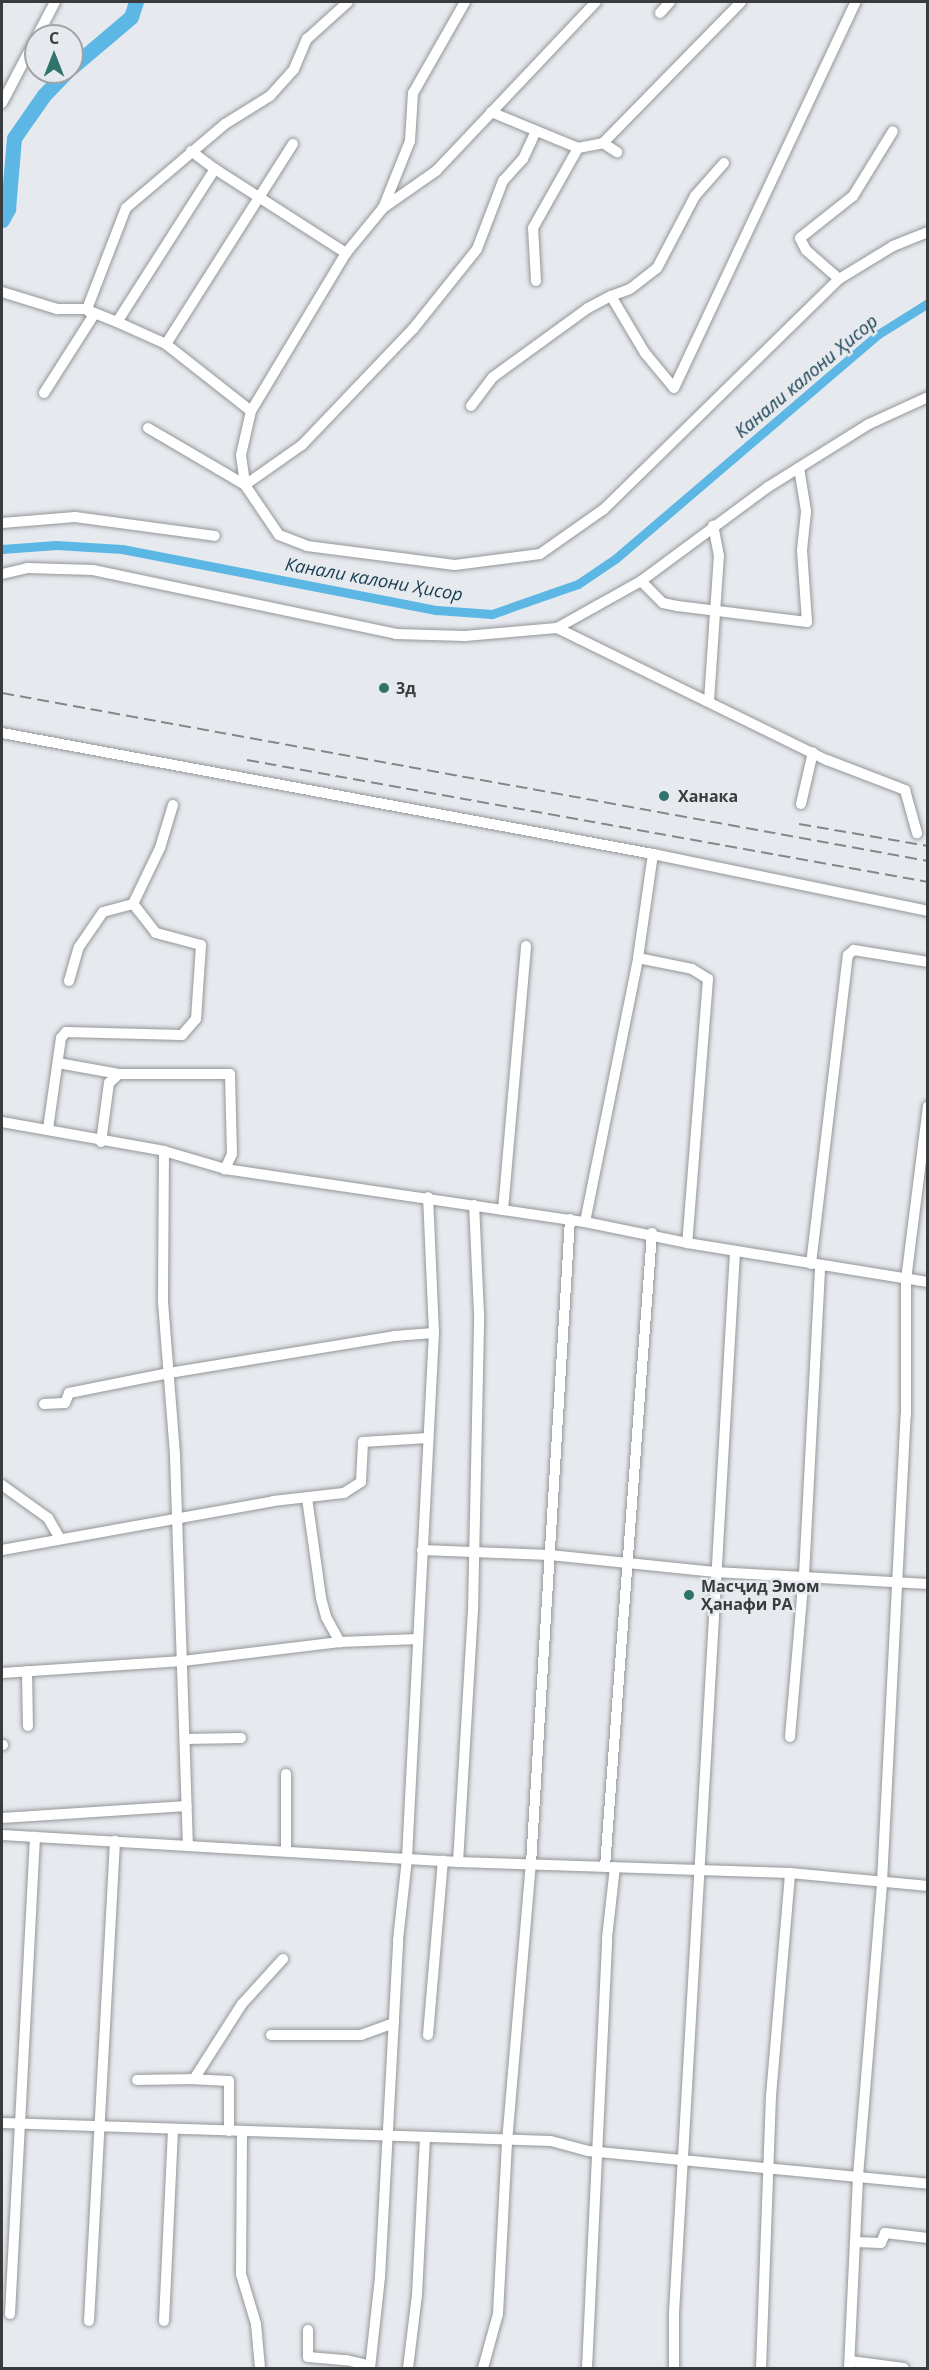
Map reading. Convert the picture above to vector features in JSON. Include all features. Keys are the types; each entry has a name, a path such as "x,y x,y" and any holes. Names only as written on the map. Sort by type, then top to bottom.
{"street":[{"path":"2,103 55,2"},
{"path":"87,309 126,208 191,151 270,96 294,69 307,39 348,2"},
{"path":"245,485 241,455 252,411 346,253 382,208 410,141 412,93 465,2"},
{"path":"382,208 436,171 596,2"},
{"path":"660,13 670,2"},
{"path":"491,112 535,133 578,148 603,143 741,2"},
{"path":"611,296 645,353 674,388 856,2"},
{"path":"838,279 806,250 800,238 853,196 893,131"},
{"path":"245,485 302,445 413,330 477,249 503,181 523,159 535,133"},
{"path":"603,143 617,152"},
{"path":"165,344 293,144"},
{"path":"536,282 533,228 578,148"},
{"path":"191,151 215,169 346,253"},
{"path":"471,406 493,378 588,308 630,289 657,268 695,196 724,163"},
{"path":"117,322 215,169"},
{"path":"148,428 245,485 279,535 307,546 455,565 540,554 604,509 838,279 893,246 927,232"},
{"path":"2,292 57,309 87,309 165,344 252,411"},
{"path":"44,393 93,316 87,309"},
{"path":"2,574 28,568 93,570 396,634 465,636 557,628 641,581 713,526 869,424 927,397"},
{"path":"641,581 663,603 807,622 802,550 806,511 799,468"},
{"path":"2,523 75,517 215,536"},
{"path":"709,701 713,609 719,556 713,526"},
{"path":"557,628 813,752 905,790 916,833"},
{"path":"2,733 653,854 927,911"},
{"path":"801,804 813,752"},
{"path":"69,981 80,947 103,912 133,904 160,848 173,805"},
{"path":"585,1221 638,958 653,854"},
{"path":"48,1129 61,1038 66,1032 182,1035 196,1019 201,945 156,933 133,904"},
{"path":"503,1210 526,946"},
{"path":"790,1737 804,1575 815,1265 848,955 854,950 927,962"},
{"path":"638,958 692,969 708,979 687,1243"},
{"path":"58,1063 119,1074 230,1074 232,1154 225,1169"},
{"path":"101,1142 109,1083 119,1074"},
{"path":"904,2368 850,2365 858,2176 882,1882 906,1415 906,1280 927,1106"},
{"path":"2,1122 48,1129 101,1142 164,1151 225,1169 585,1221 652,1233 687,1243 927,1282"},
{"path":"164,1151 163,1302 169,1373 183,1661 188,1843"},
{"path":"370,2368 380,2277 385,2137 407,1858 434,1333 428,1197"},
{"path":"458,1862 474,1552 479,1314 474,1205"},
{"path":"483,2368 498,2314 507,2142 531,1864 570,1219"},
{"path":"587,2368 599,2152 625,1561 652,1233"},
{"path":"674,2368 683,2159 702,1869 715,1572 728,1406 735,1251"},
{"path":"44,1404 64,1403 69,1393 169,1373 394,1336 434,1333"},
{"path":"2,1550 344,1493 358,1486 363,1442 427,1438"},
{"path":"2,1485 48,1518 60,1539"},
{"path":"307,1498 321,1598 326,1617 340,1642"},
{"path":"422,1550 550,1555 715,1572 804,1575 927,1584"},
{"path":"2,1673 183,1661 340,1642 418,1639"},
{"path":"27,1671 28,1726"},
{"path":"185,1739 241,1738"},
{"path":"286,1774 286,1850"},
{"path":"2,1818 187,1806"},
{"path":"2,1835 188,1843 458,1862 790,1873 927,1886"},
{"path":"10,2314 35,1837"},
{"path":"89,2321 114,1841"},
{"path":"428,2036 443,1861"},
{"path":"761,2368 767,2264 767,2170 790,1873"},
{"path":"194,2079 242,2004 283,1959"},
{"path":"271,2035 361,2036 394,2023"},
{"path":"137,2080 229,2081 229,2132"},
{"path":"2,2123 173,2131 425,2137 507,2142 551,2141 599,2152 927,2184"},
{"path":"164,2321 173,2131"},
{"path":"242,2133 241,2274 256,2324 260,2368"},
{"path":"408,2368 417,2295 425,2137"},
{"path":"855,2242 881,2243 885,2233 927,2238"},
{"path":"309,2330 308,2356 346,2360 363,2364 365,2368"}],"waterway":[{"path":"84,57 131,17 136,2"},
{"path":"2,220 8,209 14,138 44,95 55,84"},
{"name":"Канали калони Ҳисор","path":"2,549 56,545 122,549 437,610 492,614 578,584 615,559 877,335 928,303"}],"railway":[{"path":"2,693 928,861"},
{"path":"247,760 928,882"},
{"path":"799,824 928,846"}],"place":[{"name":"3д","path":"384,688"},
{"name":"Ханака","path":"664,796"},
{"name":"Масҷид Эмом Ҳанафи РА","path":"689,1595"}]}
